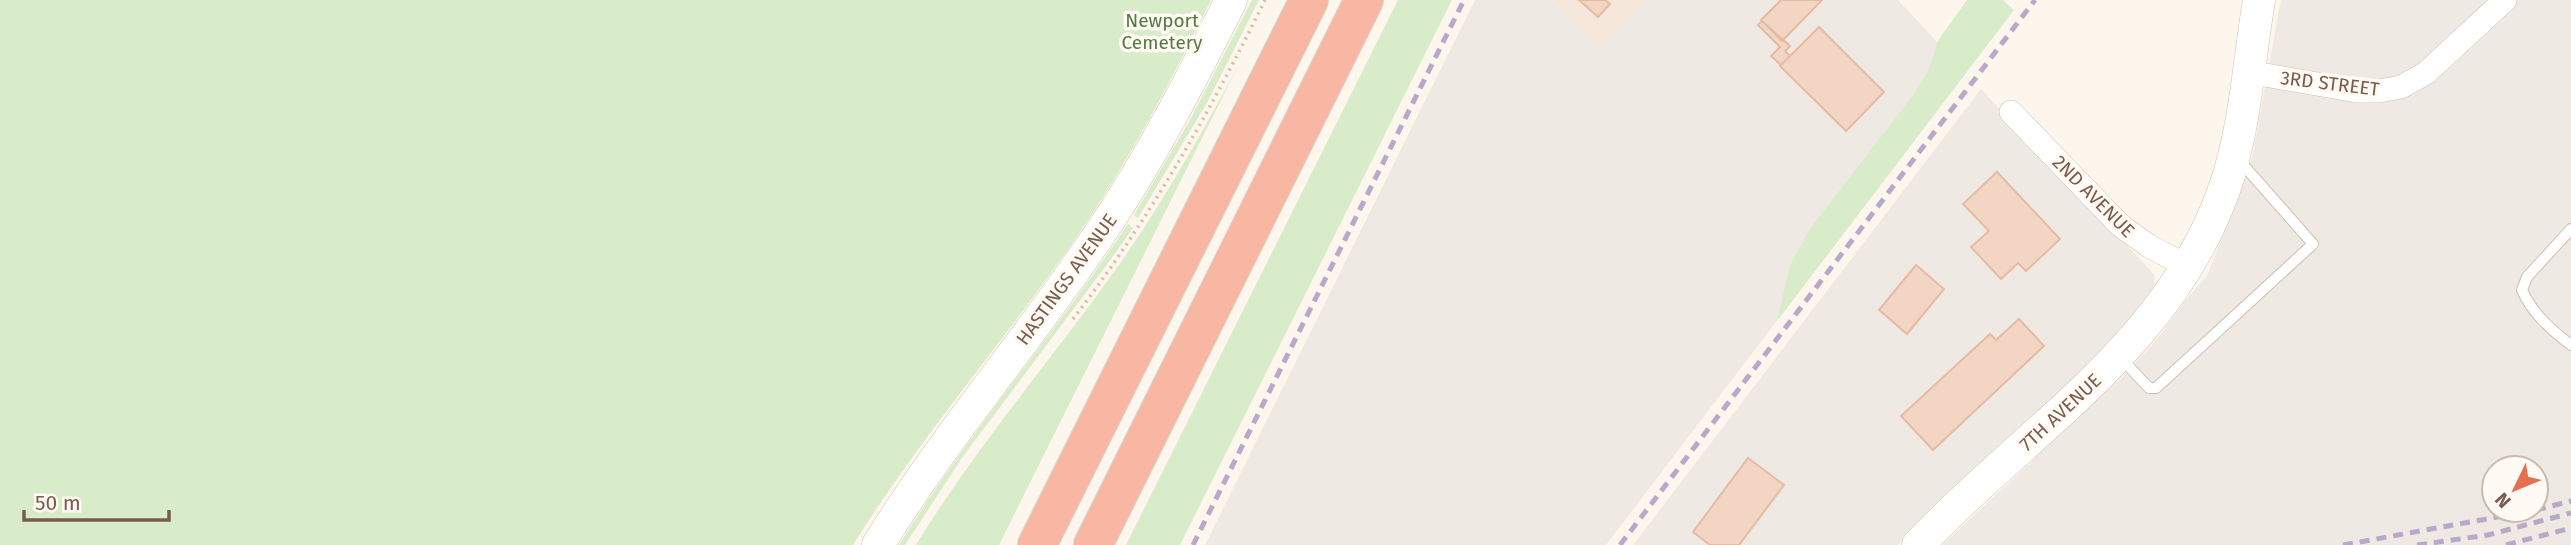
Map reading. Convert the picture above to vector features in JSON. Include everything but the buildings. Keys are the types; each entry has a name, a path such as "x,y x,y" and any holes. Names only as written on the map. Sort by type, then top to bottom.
{"highway":[{"path":"1037,545 1309,0"},
{"path":"1093,545 1362,7"}],"street":[{"name":"HASTINGS AVENUE","path":"878,545 925,472 1123,200 1172,116 1231,0"},
{"name":"7TH AVENUE","path":"1919,545 2119,357 2160,310 2198,249 2215,213 2234,155 2259,0"},
{"name":"3RD STREET","path":"2248,72 2357,90 2379,91 2401,87 2426,73 2505,0"},
{"name":"2ND AVENUE","path":"2011,112 2121,226 2149,246 2187,266"}],"lane":[{"path":"2119,357 2149,388 2156,388 2313,244 2234,155"},
{"path":"2571,229 2527,277 2522,290 2528,304 2555,333 2571,345"}],"shaded area":[{"path":"1475,0 1552,0 1599,48 1649,0 1898,0 1966,73 1606,545 1205,545"},
{"path":"1552,0 1649,0 1599,49"},
{"path":"2281,0 2571,0 2571,545 1942,545 2122,377 2155,342 2207,276 2252,158"},
{"path":"1981,89 2154,275 2155,287 2137,313 2077,375 1898,545 1633,545"}],"green space":[{"name":"Newport Cemetery","path":"0,0 1211,0 1149,120 1097,207 907,465 853,545 0,545"},
{"path":"1252,0 1259,0 1208,101 1138,218 1134,215 1189,122"},
{"path":"1398,0 1452,0 1180,545 1126,545"},
{"path":"1967,0 2003,0 2014,10 1777,321 1790,266 1809,230 1914,94 1927,74 1939,39"},
{"path":"1238,66 999,545 916,545 964,472 1137,239"},
{"path":"1128,224 1133,228 1111,259 964,455 905,545 899,545 954,463"}],"railway":[{"path":"1193,545 1464,0"},
{"path":"1620,545 2035,0"},
{"path":"2550,506 2571,501"},
{"path":"2417,545 2488,535 2571,513"},
{"path":"2343,545 2480,520"},
{"path":"2506,545 2571,528"}]}
